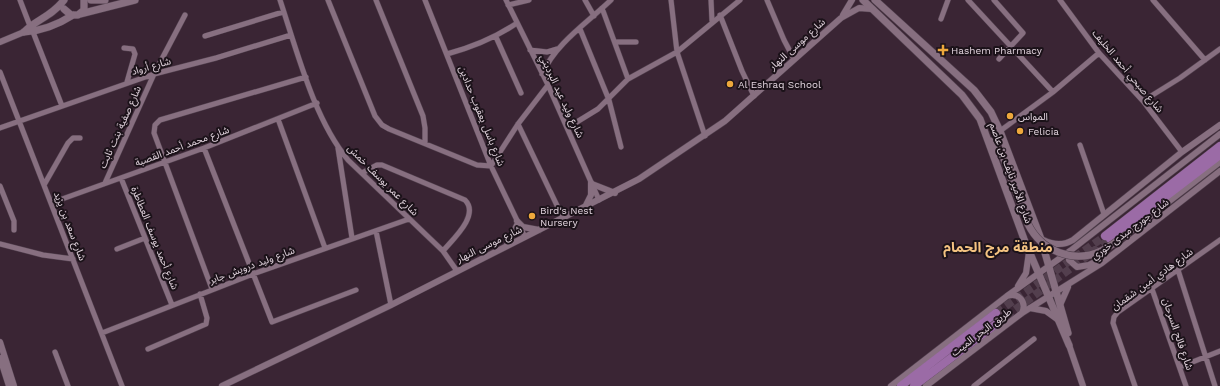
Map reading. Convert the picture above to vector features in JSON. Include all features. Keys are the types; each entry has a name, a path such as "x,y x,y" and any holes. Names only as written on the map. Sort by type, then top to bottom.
{"main road":[{"path":"32,29 49,16 64,0"},
{"path":"24,32 56,24 76,14 85,7 84,0"},
{"path":"91,0 105,0"},
{"path":"64,9 76,14 134,0"},
{"name":"شارع الأمير نايف بن عاصم","path":"863,0 962,95 980,119 1029,252 1069,345"},
{"name":"شارع الأمير نايف بن عاصم","path":"875,0 974,90 991,112 1000,131 1041,239 1068,332 1069,345"},
{"path":"989,141 994,144 1002,154 1028,224 1034,235 1048,247 1060,253 1075,256 1089,255 1102,251 1127,234"},
{"path":"1220,146 1107,238 1220,155"},
{"path":"901,386 996,313"},
{"name":"طريق البحر الميت","path":"914,386 996,324"}],"street":[{"path":"20,0 62,106"},
{"path":"64,0 64,9"},
{"name":"شارع عمر يوسف خمش","path":"280,0 306,76 338,147 362,173 443,251 457,271"},
{"path":"328,0 368,100 378,121 389,129 477,164 492,166 518,124 548,85"},
{"path":"376,0 423,116 425,143"},
{"name":"شارع باسل يعقوب حدادين","path":"425,0 492,166 525,237"},
{"path":"507,3 529,0"},
{"path":"585,0 594,16"},
{"path":"542,74 547,64 559,48 610,0"},
{"path":"671,0 677,52 705,136"},
{"path":"711,0 712,21"},
{"path":"567,128 587,117 608,100 628,79 677,52 712,21 740,0"},
{"path":"767,0 794,59"},
{"name":"شارع موسى النهار","path":"841,18 852,0"},
{"path":"941,19 948,0"},
{"path":"968,0 1054,92"},
{"path":"994,0 1022,33 999,58"},
{"name":"شارع صبحي أحمد الخليف","path":"1060,0 1099,53 1143,102 1182,152"},
{"path":"1153,0 1205,60"},
{"name":"شارع وليد عيد البرديني","path":"507,3 548,85 599,200"},
{"path":"602,8 628,79"},
{"name":"شارع موسى النهار","path":"222,386 391,305 639,180 705,136 754,96 841,18 859,8 872,9"},
{"path":"205,36 283,12"},
{"name":"شارع صفية بنت ثابت","path":"105,183 154,74 185,15"},
{"path":"720,15 754,96"},
{"path":"447,54 469,48 496,37 517,23"},
{"path":"580,29 608,100 621,147"},
{"path":"0,42 24,32"},
{"name":"شارع أرواد","path":"0,128 127,82 216,58 291,35"},
{"path":"496,37 521,93"},
{"path":"615,42 636,42"},
{"path":"124,48 133,49 136,54 127,82"},
{"path":"530,50 547,52 559,48"},
{"path":"1143,102 1220,49"},
{"path":"1000,131 1054,92 1099,53"},
{"name":"شارع سعد بن يزيد","path":"0,72 2,84 19,121 52,203 122,386"},
{"path":"212,289 154,133 155,125 160,120 306,76"},
{"name":"شارع محمد أحمد القصبة","path":"52,203 204,148 317,103"},
{"path":"278,119 325,248"},
{"path":"518,124 563,218"},
{"path":"1041,239 1054,244 1068,242 1182,152 1220,125"},
{"path":"1209,142 1220,129"},
{"path":"890,386 1007,296 1070,251 1220,134"},
{"path":"44,185 68,143 73,138 80,138"},
{"path":"1080,145 1104,214"},
{"path":"338,147 352,238"},
{"path":"204,148 272,322 356,290"},
{"path":"1127,234 1220,162"},
{"path":"362,173 377,165 382,165 465,200 469,206 469,217 443,251"},
{"name":"شارع جورج مبدى خوري","path":"1049,296 1102,263 1220,171"},
{"name":"شارع أحمد يوسف العطاطرة","path":"121,178 172,305"},
{"path":"585,207 591,195 592,183 615,193"},
{"path":"0,186 14,221 14,230"},
{"name":"شارع وليد درويش جابر","path":"102,333 212,289 409,219"},
{"path":"506,246 514,235 517,222 523,227 539,230"},
{"path":"376,231 391,305"},
{"path":"1070,251 1069,256 1071,263 1077,267 1085,266 1102,259 1141,234"},
{"path":"117,249 145,238"},
{"name":"شارع هادي أمين شقمان","path":"1135,386 1113,320 1118,312 1220,240"},
{"path":"0,244 43,255 73,260"},
{"path":"1014,291 1026,273 1029,252"},
{"path":"1178,270 1216,386"},
{"path":"1060,305 1065,292 1072,282"},
{"name":"شارع فالح السرحان","path":"1152,288 1186,386"},
{"path":"148,349 206,324 206,314 200,294"},
{"path":"1007,296 1013,295 1020,298 1024,305 1022,313"},
{"name":"طريق البحر الميت","path":"926,386 1022,313 1049,296"},
{"path":"1030,308 1046,311 1058,320"},
{"path":"974,386 1034,339"},
{"path":"0,342 14,386"},
{"path":"1069,345 1083,386"},
{"path":"1180,367 1220,351"},
{"path":"55,352 68,386"},
{"path":"0,358 9,386"}],"tunnel":[{"path":"996,313 1105,236"},
{"path":"996,324 1110,239"}],"place":[{"name":"Hashem Pharmacy","path":"943,50"},
{"name":"Al Eshraq School","path":"730,84"},
{"name":"المواس","path":"1010,116"},
{"name":"Felicia","path":"1020,131"},
{"name":"Bird's Nest Nursery","path":"532,216"}],"district":[{"name":"منطقة مرج الحمام","path":"998,247"}]}
